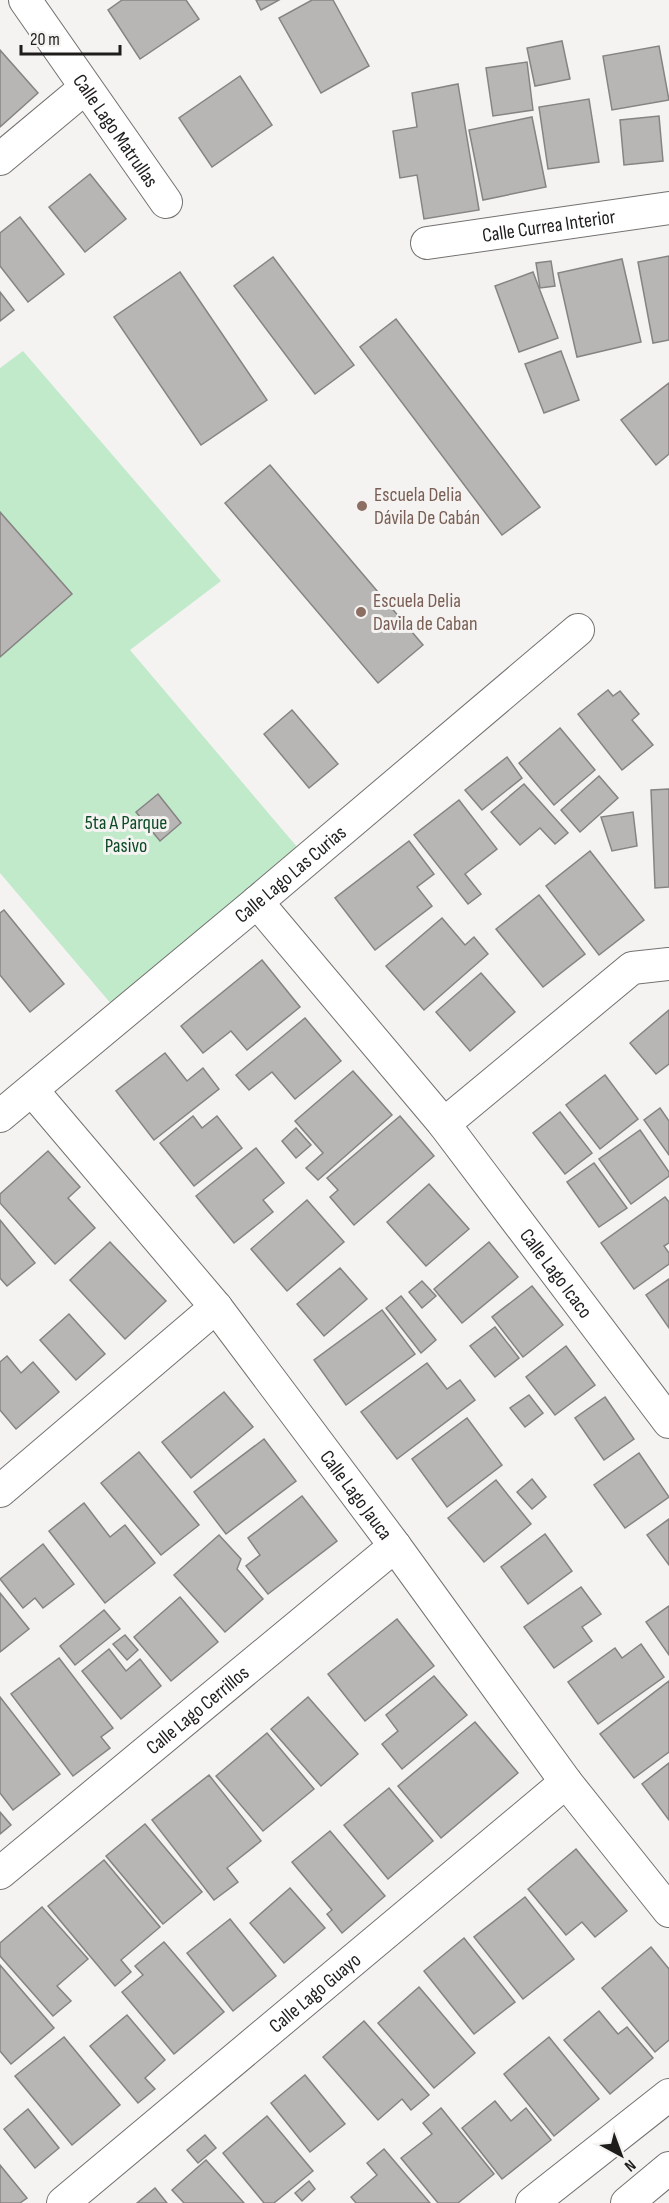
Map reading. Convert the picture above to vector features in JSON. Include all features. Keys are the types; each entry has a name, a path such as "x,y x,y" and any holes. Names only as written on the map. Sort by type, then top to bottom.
{"street":[{"name":"Calle Lago Matrullas","path":"25,0 166,202"},
{"path":"0,159 85,88"},
{"name":"Calle Currea Interior","path":"428,243 669,208"},
{"name":"Calle Lago Las Curias","path":"0,1116 578,630"},
{"name":"Calle Lago Icaco","path":"257,902 444,1124 669,1422"},
{"path":"444,1124 632,968 669,963"},
{"name":"Calle Lago Jauca","path":"32,1090 216,1307 395,1546 566,1782 669,1911"},
{"path":"0,1491 216,1307"},
{"name":"Calle Lago Cerrillos","path":"0,1873 395,1546"},
{"name":"Calle Lago Guayo","path":"63,2203 566,1782"},
{"path":"532,2203 669,2095"},
{"path":"627,2203 669,2168"}],"green space":[{"name":"5ta A Parque Pasivo","path":"23,351 221,581 130,650 298,848 112,1005 0,873 0,368"}],"building":[{"path":"122,0 186,0 199,19 140,59 108,10"},
{"path":"256,0 279,0 261,10"},
{"path":"312,0 333,0 369,66 321,93 279,18"},
{"path":"562,41 570,79 535,86 527,48"},
{"path":"659,46 669,100 612,110 603,56"},
{"path":"0,50 38,93 0,127"},
{"path":"527,62 533,110 493,116 486,68"},
{"path":"240,76 272,125 212,167 179,118"},
{"path":"458,84 479,210 424,219 417,175 400,178 393,131 417,127 412,93"},
{"path":"589,99 599,162 548,169 539,107"},
{"path":"659,116 663,161 624,165 620,120"},
{"path":"532,117 546,187 483,200 469,130"},
{"path":"90,174 126,219 85,252 49,207"},
{"path":"20,217 64,274 28,302 0,266 0,233"},
{"path":"669,256 669,340 653,343 638,262"},
{"path":"273,257 354,365 315,394 234,286"},
{"path":"622,259 641,342 577,357 558,273"},
{"path":"551,261 555,286 540,288 536,263"},
{"path":"180,272 267,400 201,445 114,317"},
{"path":"533,272 558,338 519,352 495,286"},
{"path":"0,292 14,310 0,321"},
{"path":"396,319 540,507 502,535 360,347"},
{"path":"561,351 579,400 544,413 525,364"},
{"path":"669,383 669,454 656,465 621,420"},
{"path":"270,465 423,645 378,683 225,503"},
{"path":"0,512 72,594 0,657"},
{"path":"608,690 613,696 620,691 639,714 632,720 653,745 622,770 578,714"},
{"path":"292,710 338,764 309,788 264,734"},
{"path":"560,728 595,770 554,805 519,763"},
{"path":"507,757 522,778 482,810 465,790"},
{"path":"599,776 618,798 580,832 561,810"},
{"path":"524,784 568,833 555,844 540,828 520,845 491,812"},
{"path":"669,789 669,887 655,888 651,790"},
{"path":"158,794 181,823 160,841 136,812"},
{"path":"459,800 497,849 465,874 481,894 468,904 414,835"},
{"path":"633,812 637,846 612,851 601,817"},
{"path":"409,841 434,874 417,887 432,906 375,950 335,898"},
{"path":"590,851 644,920 599,955 546,886"},
{"path":"539,895 585,954 543,987 496,929"},
{"path":"4,910 64,984 30,1012 0,975 0,913"},
{"path":"442,918 465,945 474,937 488,954 424,1010 386,966"},
{"path":"262,960 300,1007 247,1050 231,1031 203,1053 181,1026"},
{"path":"481,973 515,1012 470,1051 436,1012"},
{"path":"669,1010 669,1064 656,1074 630,1043"},
{"path":"305,1018 341,1061 295,1099 272,1072 249,1090 236,1075"},
{"path":"165,1053 187,1081 203,1068 219,1089 154,1140 116,1091"},
{"path":"353,1071 392,1115 318,1180 306,1168 323,1153 295,1121"},
{"path":"605,1075 638,1119 600,1149 566,1105"},
{"path":"660,1108 669,1121 669,1155 644,1120"},
{"path":"560,1112 592,1153 565,1174 533,1133"},
{"path":"193,1116 202,1128 217,1116 242,1148 194,1186 160,1143"},
{"path":"400,1116 434,1156 354,1225 330,1197 338,1190 327,1178"},
{"path":"296,1128 311,1145 296,1158 282,1141"},
{"path":"640,1130 669,1172 669,1176 631,1204 599,1159"},
{"path":"256,1148 284,1183 263,1200 273,1212 234,1243 196,1196"},
{"path":"48,1151 80,1187 68,1198 95,1228 55,1264 0,1203 0,1194"},
{"path":"594,1163 627,1208 599,1227 567,1182"},
{"path":"429,1184 469,1229 426,1266 387,1222"},
{"path":"665,1197 669,1202 669,1243 664,1246 669,1253 669,1264 634,1289 601,1243"},
{"path":"307,1200 344,1242 287,1291 251,1249"},
{"path":"0,1220 35,1263 7,1286 0,1278"},
{"path":"110,1242 166,1301 125,1339 70,1280"},
{"path":"489,1242 518,1277 462,1323 434,1289"},
{"path":"340,1268 367,1299 324,1336 297,1304"},
{"path":"669,1279 669,1328 646,1295"},
{"path":"422,1281 436,1296 422,1308 409,1292"},
{"path":"532,1286 563,1325 523,1357 492,1317"},
{"path":"401,1296 436,1340 421,1353 386,1308"},
{"path":"382,1310 415,1354 346,1405 314,1360"},
{"path":"69,1314 105,1354 76,1380 40,1340"},
{"path":"495,1327 519,1358 495,1377 470,1346"},
{"path":"566,1346 595,1385 555,1415 526,1377"},
{"path":"7,1356 21,1373 33,1362 59,1392 16,1429 0,1410 0,1362"},
{"path":"427,1363 447,1389 460,1380 475,1400 397,1459 361,1412"},
{"path":"224,1392 253,1427 191,1478 162,1442"},
{"path":"529,1395 543,1413 525,1427 510,1408"},
{"path":"605,1397 634,1439 604,1460 575,1418"},
{"path":"467,1418 502,1465 447,1507 412,1459"},
{"path":"264,1439 296,1481 226,1534 194,1492"},
{"path":"139,1452 199,1525 161,1555 101,1483"},
{"path":"639,1453 669,1497 625,1528 594,1485"},
{"path":"532,1479 546,1497 532,1509 517,1492"},
{"path":"496,1480 531,1524 484,1562 448,1518"},
{"path":"302,1496 337,1541 268,1594 246,1566 260,1555 248,1538"},
{"path":"84,1503 110,1537 125,1525 155,1563 105,1603 49,1531"},
{"path":"669,1519 669,1565 647,1535"},
{"path":"545,1534 572,1571 528,1604 501,1567"},
{"path":"219,1535 241,1559 237,1569 263,1599 225,1632 174,1575"},
{"path":"43,1544 74,1584 43,1608 35,1598 23,1608 0,1579"},
{"path":"581,1587 601,1614 582,1627 592,1641 554,1668 524,1627"},
{"path":"0,1593 29,1629 0,1652"},
{"path":"180,1597 218,1642 171,1681 134,1637"},
{"path":"669,1606 669,1655 646,1622"},
{"path":"104,1610 120,1629 75,1665 60,1646"},
{"path":"397,1619 434,1666 365,1721 328,1674"},
{"path":"125,1635 138,1650 127,1660 113,1644"},
{"path":"641,1644 664,1677 598,1724 568,1682 615,1648 622,1658"},
{"path":"109,1649 126,1671 140,1659 161,1686 121,1719 82,1671"},
{"path":"59,1658 113,1728 101,1737 110,1748 73,1776 11,1694"},
{"path":"434,1676 467,1715 402,1769 382,1744 398,1731 386,1715"},
{"path":"669,1681 669,1752 634,1778 600,1734"},
{"path":"0,1697 60,1774 13,1810 0,1793"},
{"path":"308,1697 358,1754 321,1786 271,1729"},
{"path":"475,1722 518,1773 441,1838 398,1786"},
{"path":"267,1733 314,1789 263,1831 216,1776"},
{"path":"669,1763 669,1820 642,1784"},
{"path":"209,1775 261,1841 227,1868 238,1882 214,1900 152,1820"},
{"path":"389,1788 433,1841 388,1879 344,1825"},
{"path":"0,1812 11,1825 0,1834"},
{"path":"145,1824 202,1892 163,1924 106,1856"},
{"path":"330,1831 385,1896 342,1933 327,1914 332,1910 292,1862"},
{"path":"576,1849 627,1911 595,1937 582,1922 566,1935 528,1889"},
{"path":"104,1860 160,1927 121,1960 131,1972 115,1986 48,1906"},
{"path":"290,1888 325,1928 284,1963 250,1923"},
{"path":"525,1897 574,1959 523,1999 474,1937"},
{"path":"42,1907 88,1959 57,1986 71,2001 53,2016 0,1956 0,1943"},
{"path":"230,1919 276,1976 233,2011 187,1953"},
{"path":"464,1938 515,2002 474,2034 424,1971"},
{"path":"164,1942 224,2012 174,2054 122,1992 143,1975 135,1966"},
{"path":"651,1947 669,1969 669,2040 655,2052 602,1988"},
{"path":"0,1965 54,2028 11,2064 0,2051"},
{"path":"419,1987 475,2053 434,2088 378,2023"},
{"path":"599,2011 618,2034 627,2027 653,2058 610,2094 564,2040"},
{"path":"127,2015 165,2060 145,2078 155,2089 138,2103 90,2046"},
{"path":"364,2021 429,2095 411,2110 402,2099 378,2120 323,2057"},
{"path":"64,2037 120,2105 72,2145 15,2076"},
{"path":"549,2037 599,2099 554,2136 504,2074"},
{"path":"305,2075 345,2124 310,2152 271,2103"},
{"path":"495,2101 511,2121 526,2108 551,2140 502,2179 462,2128"},
{"path":"441,2108 494,2174 458,2203 438,2203 401,2158 432,2134 423,2123"},
{"path":"28,2109 59,2148 35,2168 4,2129"},
{"path":"267,2116 313,2171 274,2203 264,2203 223,2153"},
{"path":"205,2135 216,2148 198,2163 187,2150"},
{"path":"384,2149 430,2203 356,2203 351,2197 377,2175 367,2163"},
{"path":"206,2160 244,2203 184,2203 172,2190"},
{"path":"0,2165 27,2198 20,2203 0,2203"},
{"path":"309,2181 315,2189 302,2201 295,2193"},
{"path":"155,2188 167,2203 137,2203"}],"place":[{"name":"Escuela Delia Dávila De Cabán","path":"362,506"},
{"name":"Escuela Delia Davila de Caban","path":"361,612"}]}
